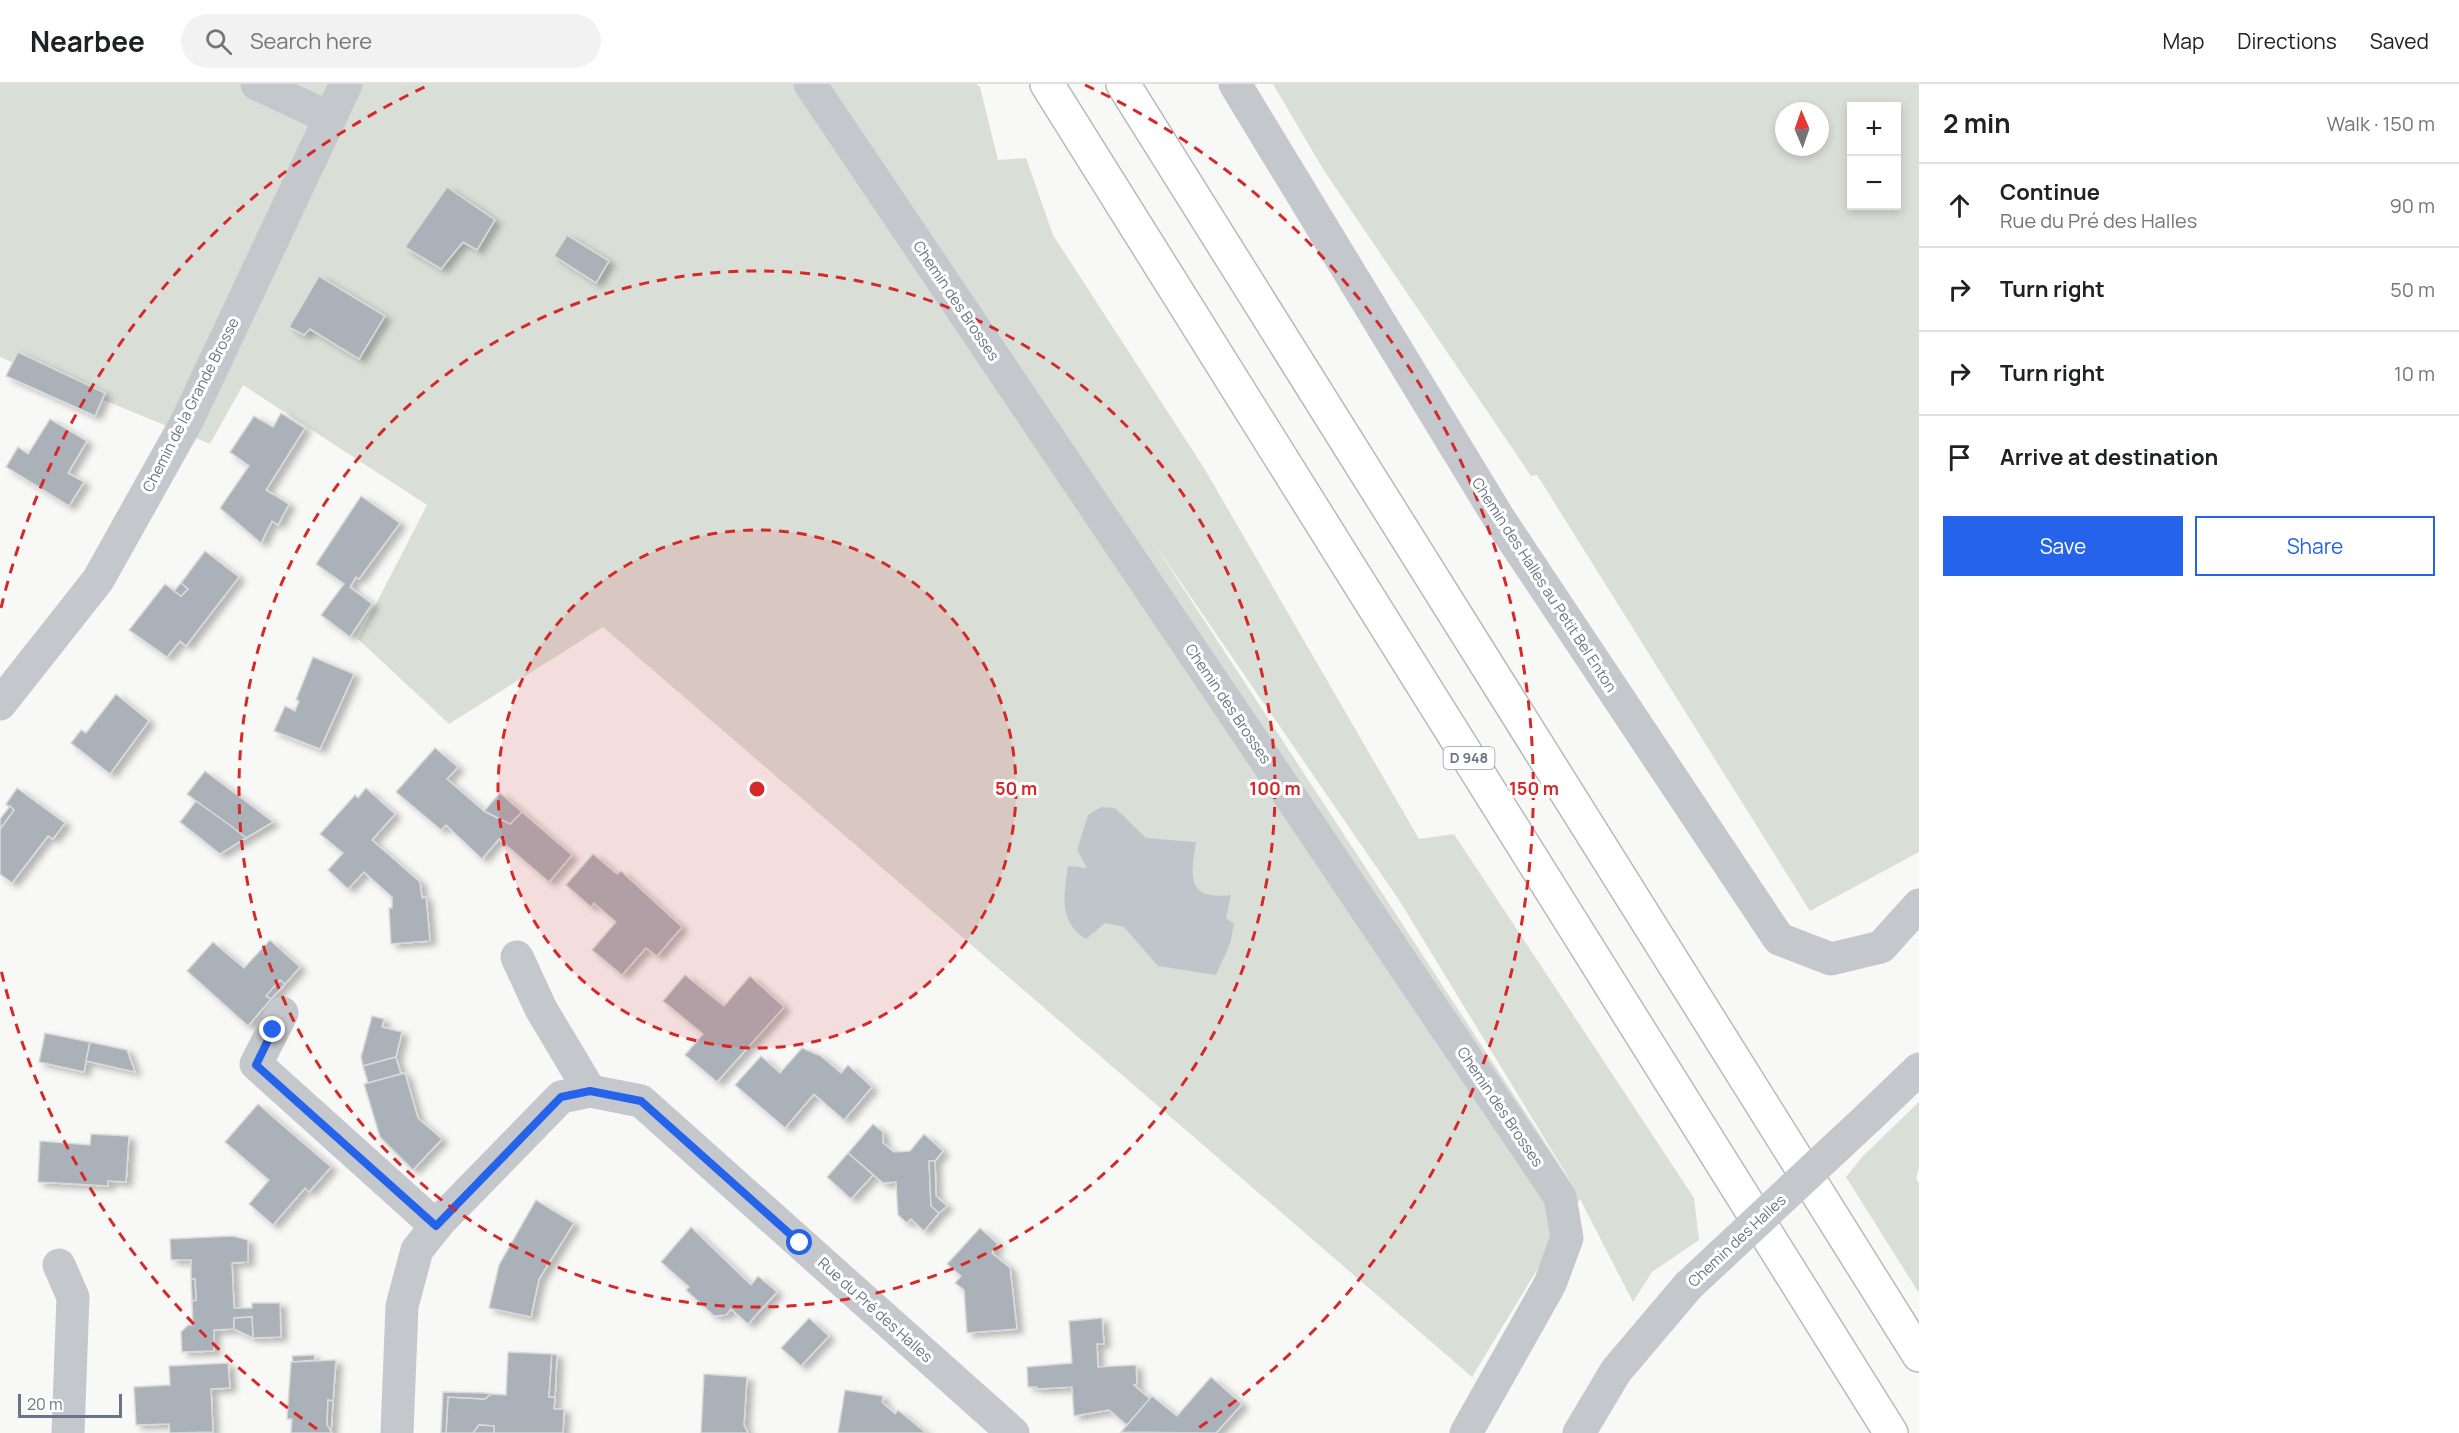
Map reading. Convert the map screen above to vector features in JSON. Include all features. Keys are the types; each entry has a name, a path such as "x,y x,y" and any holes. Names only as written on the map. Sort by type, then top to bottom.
{"highway":[{"name":"D 948","path":"1047,84 1891,1433"},
{"path":"1123,84 1919,1355"}],"street":[{"path":"257,84 330,118"},
{"name":"Chemin de la Grande Brosse","path":"0,704 98,580 187,421 346,84"},
{"name":"Chemin des Brosses","path":"810,84 1560,1197 1567,1238 1550,1284 1466,1433"},
{"name":"Chemin des Halles au Petit Bel Enton","path":"1235,84 1500,520 1779,939 1831,959 1881,947 1919,906"},
{"path":"518,957 541,1009 590,1091"},
{"path":"282,1013 256,1065 436,1226"},
{"name":"Chemin des Halles","path":"1579,1433 1616,1371 1688,1286 1919,1069"},
{"name":"Rue du Pré des Halles","path":"397,1433 402,1306 417,1250 436,1226 561,1097 590,1091 641,1101 1013,1433"},
{"path":"59,1265 73,1297 68,1433"}],"shaded area":[{"path":"0,84 976,84 980,87 998,160 1026,158 1053,235 1204,468 1419,839 1454,834 1694,1198 1699,1240 1652,1272 1633,1302 1580,1199 1472,1377 603,627 449,724 358,639 427,505 243,385 210,444 0,357","holes":["1151,539 1399,900 1576,1190"]},
{"path":"1273,84 1919,84 1919,852 1810,911 1537,475 1531,476 1323,169"},
{"path":"1101,807 1115,808 1146,838 1196,842 1193,865 1194,883 1205,894 1231,895 1226,918 1234,924 1230,944 1216,975 1158,966 1124,927 1105,923 1086,939 1071,924 1065,907 1068,866 1087,868 1077,850 1088,815"},
{"path":"1919,1102 1919,1168 1916,1178 1919,1184 1919,1293 1846,1177 1863,1156"}],"building":[{"path":"447,187 495,220 477,250 463,242 441,269 405,247"},
{"path":"567,235 609,261 596,283 554,256"},
{"path":"319,276 385,316 359,359 310,329 304,335 289,327"},
{"path":"18,352 105,393 95,416 6,376"},
{"path":"281,413 305,428 266,490 289,504 278,525 272,521 261,543 220,508 249,466 230,452 254,416 273,427"},
{"path":"50,419 87,441 68,473 84,482 69,506 6,467 18,447 28,454"},
{"path":"361,496 400,523 359,579 356,577 350,587 372,604 350,637 321,615 344,584 316,564"},
{"path":"205,551 239,577 186,646 180,641 167,657 129,630 165,584 181,596 188,589 181,583"},
{"path":"181,583 188,589 181,596 174,591"},
{"path":"313,657 354,674 320,749 274,731 285,706 295,711 299,701 296,700"},
{"path":"116,694 149,721 110,774 71,743 81,730 86,733"},
{"path":"435,748 458,767 447,779 484,811 510,824 522,812 572,855 549,882 499,839 482,859 446,825 441,830 396,792"},
{"path":"205,771 273,822 246,838 187,794"},
{"path":"17,788 65,823 53,839 48,836 12,883 0,874 0,829 14,810 6,804"},
{"path":"366,788 395,814 372,840 420,882 422,898 426,897 430,941 391,944 389,908 392,908 392,897 364,872 348,889 328,870 343,853 320,834 355,795 358,798"},
{"path":"500,793 522,812 510,824 484,811"},
{"path":"196,801 246,838 220,854 180,822"},
{"path":"10,806 14,810 0,829 0,819"},
{"path":"593,854 617,874 621,871 682,927 657,956 646,948 622,975 592,950 616,922 594,903 591,907 566,885"},
{"path":"270,940 300,967 285,984 280,980 266,996 271,999 248,1026 187,971 213,942 244,968"},
{"path":"685,975 724,1006 750,976 784,1007 717,1082 685,1055 703,1034 663,1001"},
{"path":"280,980 285,984 271,999 266,996"},
{"path":"372,1016 384,1019 382,1027 402,1032 396,1057 363,1066 361,1057"},
{"path":"45,1033 90,1042 84,1072 39,1062"},
{"path":"90,1042 127,1050 135,1072 86,1061"},
{"path":"802,1048 821,1056 841,1073 848,1065 872,1087 844,1120 814,1094 785,1128 735,1085 761,1056 780,1073"},
{"path":"396,1057 401,1074 368,1083 363,1066"},
{"path":"405,1073 418,1118 442,1139 413,1170 380,1137 364,1084"},
{"path":"258,1104 331,1167 309,1192 305,1188 273,1225 249,1204 269,1180 225,1142"},
{"path":"873,1124 883,1132 883,1143 894,1152 910,1151 924,1134 943,1151 935,1161 929,1161 931,1206 939,1213 924,1231 911,1219 907,1223 898,1215 896,1182 883,1183 848,1153"},
{"path":"91,1134 129,1136 126,1182 108,1181 108,1186 38,1182 40,1141 90,1145"},
{"path":"848,1153 873,1175 851,1199 827,1177"},
{"path":"929,1161 935,1161 936,1196 947,1206 939,1213 931,1206"},
{"path":"536,1200 574,1223 539,1279 531,1317 489,1308 499,1265"},
{"path":"691,1227 751,1285 758,1276 777,1292 748,1324 731,1309 726,1315 714,1316 686,1290 689,1287 661,1262"},
{"path":"980,1228 998,1244 992,1253 1010,1268 1017,1329 967,1333 964,1290 955,1283 961,1276 947,1264"},
{"path":"233,1236 248,1240 248,1262 232,1263 234,1308 252,1308 252,1303 280,1303 281,1337 253,1338 252,1317 234,1318 234,1329 214,1330 214,1351 182,1352 181,1332 188,1325 193,1325 192,1301 196,1300 195,1279 191,1279 191,1260 171,1260 170,1239"},
{"path":"191,1279 195,1279 196,1300 192,1301"},
{"path":"252,1317 253,1338 234,1329 234,1318"},
{"path":"809,1318 829,1336 801,1366 781,1348"},
{"path":"1102,1318 1104,1344 1097,1344 1098,1367 1136,1365 1137,1384 1134,1385 1150,1399 1127,1425 1109,1410 1074,1416 1072,1387 1037,1389 1037,1387 1028,1387 1027,1367 1072,1363 1069,1321"},
{"path":"508,1352 552,1354 549,1397 555,1397 554,1409 564,1409 563,1433 494,1433 494,1426 479,1425 473,1433 446,1433 448,1397 485,1399 491,1394 506,1395"},
{"path":"552,1354 557,1355 555,1397 549,1397"},
{"path":"314,1355 315,1360 293,1362 292,1356"},
{"path":"336,1360 333,1401 328,1400 327,1424 332,1433 291,1433 292,1419 287,1419 291,1362"},
{"path":"228,1363 230,1388 211,1389 213,1432 170,1433 169,1424 136,1425 134,1387 170,1385 169,1366"},
{"path":"704,1374 747,1377 744,1425 748,1433 701,1433"},
{"path":"1211,1377 1242,1404 1216,1433 1121,1432 1152,1396 1177,1416"},
{"path":"845,1390 883,1396 882,1402 895,1414 898,1410 926,1433 838,1433"},
{"path":"443,1392 491,1394 485,1399 448,1397 446,1433 441,1433"},
{"path":"328,1400 333,1401 331,1432 327,1424"},
{"path":"479,1425 494,1426 494,1433 473,1433"}],"route":[{"path":"273,1030 256,1065 436,1226 561,1097 590,1091 641,1101 800,1243"}]}
